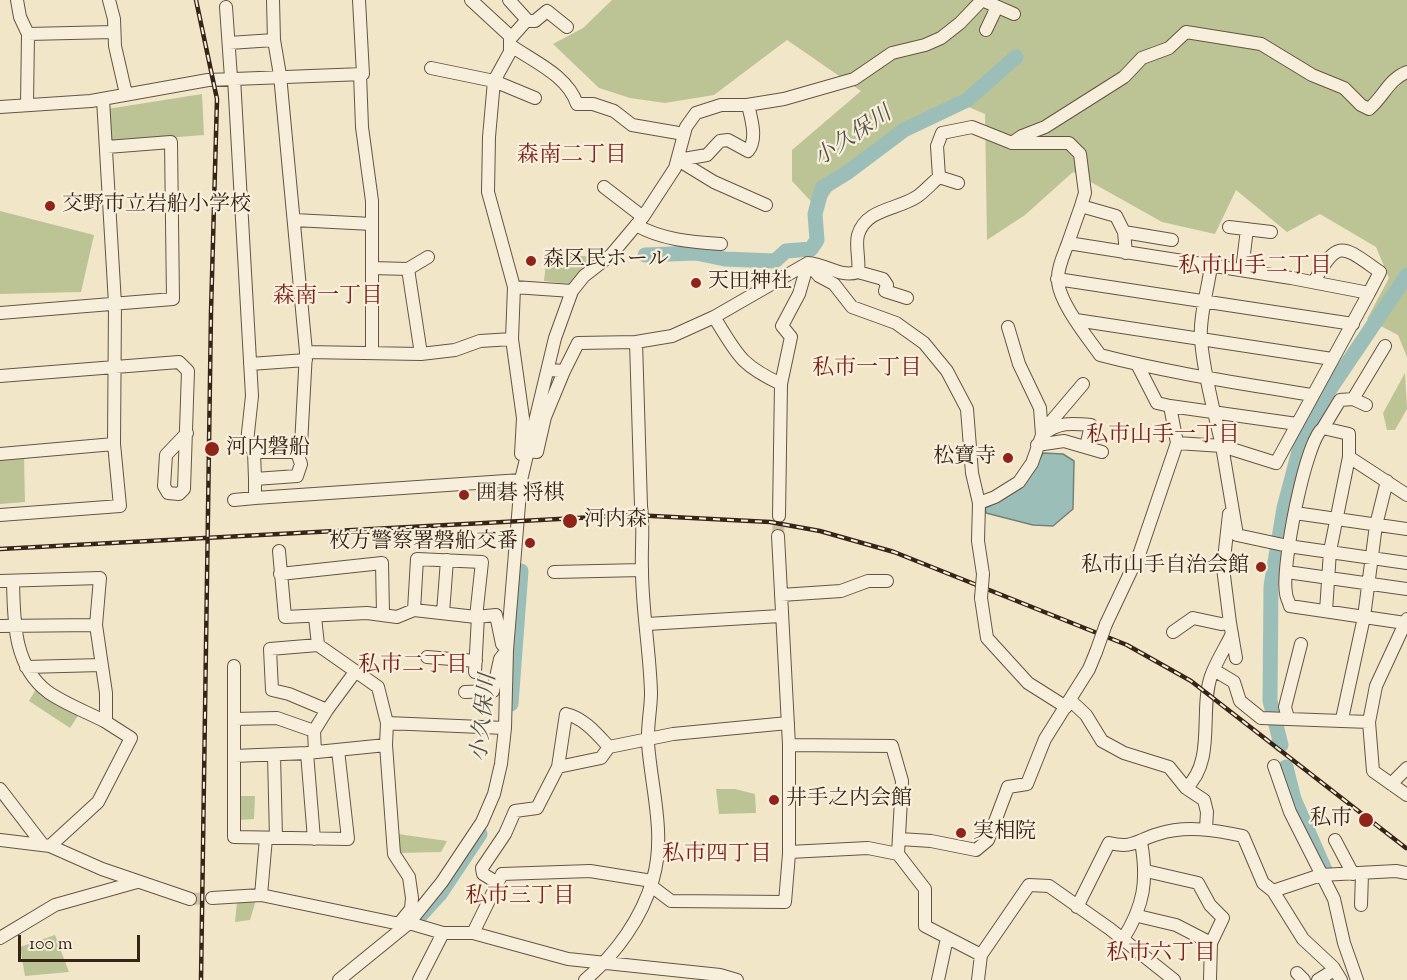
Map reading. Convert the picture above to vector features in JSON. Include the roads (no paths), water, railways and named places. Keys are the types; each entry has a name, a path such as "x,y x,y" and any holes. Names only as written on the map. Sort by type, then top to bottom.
{"street":[{"path":"17,0 20,17 28,34 27,105"},
{"path":"109,0 126,94"},
{"path":"255,479 297,476 301,464 297,452 301,445 306,356 280,75 274,40 273,0"},
{"path":"359,0 363,74 360,74 362,127 372,201 372,352"},
{"path":"471,0 510,36 510,52 494,81 489,137 488,192 514,287 512,339 522,418 520,460 524,467"},
{"path":"510,0 528,21"},
{"path":"339,980 404,923 442,882 482,822 501,764 505,728 507,650 521,480 555,338 572,291 584,276 611,255 639,221 678,160 684,134 696,113 708,107 748,105 784,99 854,79 892,53 925,45 940,38 960,24 982,0 1014,14"},
{"path":"226,7 252,396 247,442 254,452 255,498"},
{"path":"986,30 997,7"},
{"path":"510,42 528,21 535,21 547,11 567,27"},
{"path":"28,34 113,32"},
{"path":"1012,143 1022,136 1045,127 1124,77 1143,58 1169,48 1186,32 1261,44 1312,75 1344,88 1361,105 1369,108 1381,99 1392,80 1407,72"},
{"path":"229,43 274,40"},
{"path":"510,42 572,89 577,104 593,104 614,111 632,125 684,134"},
{"path":"431,68 494,81 535,98"},
{"path":"0,107 103,99 208,80 280,75 360,74"},
{"path":"0,515 120,506 110,422 115,304 103,99"},
{"path":"678,160 707,155 720,141 728,141 748,151 752,147 753,126 748,105"},
{"path":"939,177 937,146 942,133 972,127 1012,143 1069,143 1080,154 1085,194 1057,279 1059,288 1076,320 1100,355 1209,378 1311,395"},
{"path":"0,313 172,299 171,142 107,147"},
{"path":"678,160 714,182 766,205"},
{"path":"939,177 958,183"},
{"path":"858,272 858,240 866,221 878,212 891,209 919,195 939,177"},
{"path":"604,187 650,233 686,241 721,244"},
{"path":"1081,206 1116,216 1124,232 1126,253"},
{"path":"294,220 372,224"},
{"path":"1230,227 1271,232"},
{"path":"1242,270 1248,229"},
{"path":"1124,232 1172,240"},
{"path":"1068,243 1314,282 1369,294"},
{"path":"1177,443 1222,446 1276,463 1380,272 1348,250 1338,250 1326,259 1314,282"},
{"path":"372,268 408,269 428,257"},
{"path":"779,516 782,384 791,338 782,326 799,294 808,263"},
{"path":"808,263 819,276 834,284 852,307 896,323 924,343 947,371 967,409 972,473 979,503 978,541 983,574 981,598 987,638 1028,683 1086,715 1102,741 1124,753 1169,767 1185,789 1204,800 1207,812 1206,828"},
{"path":"527,451 537,452 544,417 578,343 636,342 672,336 714,317 808,263 821,264 837,273 850,275 858,272 883,279 887,285 885,291 907,298"},
{"path":"1211,266 1201,339 1237,535 1288,546 1407,563"},
{"path":"408,269 421,354"},
{"path":"1057,279 1353,324"},
{"path":"514,287 572,291"},
{"path":"714,317 742,362 755,372 782,384"},
{"path":"1076,320 1332,359"},
{"path":"1008,327 1018,364 1040,408 1040,438"},
{"path":"250,364 306,356 372,352 421,354 454,350 480,341 512,339"},
{"path":"585,980 604,964 622,940 651,883 658,829 648,741 651,696 642,570 644,528 640,506 636,342"},
{"path":"1353,399 1385,346"},
{"path":"0,376 179,362 188,371 187,433"},
{"path":"1137,364 1157,403 1296,424"},
{"path":"549,370 564,371"},
{"path":"979,503 995,497 1019,482 1032,463 1040,438 1051,419 1083,384"},
{"path":"1366,405 1353,399 1340,400 1312,442 1288,546 1285,592 1290,606 1406,621 1376,686 1369,722 1373,771 1407,795"},
{"path":"900,839 931,841 976,850 988,840 1008,787 1028,784 1045,739 1089,669 1106,624 1140,552 1177,443 1170,406"},
{"path":"1040,438 1055,425 1065,422 1091,425 1086,447"},
{"path":"1323,428 1349,434 1349,457 1330,551 1326,611"},
{"path":"1040,438 1064,441 1102,452"},
{"path":"0,454 114,444"},
{"path":"254,452 297,452"},
{"path":"1349,457 1407,495"},
{"path":"234,500 521,480"},
{"path":"1342,719 1364,617 1376,525 1387,481"},
{"path":"1230,502 1223,568 1236,658"},
{"path":"1295,513 1407,529"},
{"path":"473,933 496,882 502,874 590,871 651,883 670,901 785,902 789,852 789,745 780,616 778,536"},
{"path":"279,551 285,617 383,613 397,617 414,610 477,617 496,615 502,644 507,650"},
{"path":"414,610 417,559 482,562 473,680"},
{"path":"443,613 447,560"},
{"path":"280,574 382,563 383,613"},
{"path":"554,572 642,570"},
{"path":"1287,572 1328,580 1407,589"},
{"path":"47,845 98,802 130,738 106,722 49,692 26,667 14,626 6,581 100,579 96,625 106,693 106,722"},
{"path":"781,595 842,591 868,581 887,581"},
{"path":"647,624 780,616"},
{"path":"315,617 318,645"},
{"path":"1173,632 1193,618 1231,628"},
{"path":"0,626 96,625"},
{"path":"1185,789 1193,781 1200,765 1206,738 1209,688 1231,628"},
{"path":"1287,718 1285,707 1301,644"},
{"path":"327,710 289,694 272,690 270,649 318,645 378,687 387,723 386,744 394,854 409,877 412,898 411,909 404,923"},
{"path":"427,657 493,691 500,658 507,650"},
{"path":"26,667 101,665"},
{"path":"234,666 234,837 348,839 338,750"},
{"path":"1214,670 1234,682 1240,701 1261,718 1342,719 1369,722"},
{"path":"314,839 311,753 314,731 354,672"},
{"path":"496,882 483,874 482,868 505,834 515,811 537,808 558,767 566,714 574,716 591,728 609,747"},
{"path":"234,719 277,718 314,731"},
{"path":"387,723 505,728"},
{"path":"558,767 601,758 609,747 648,741 673,734 788,723"},
{"path":"234,756 311,753 386,744"},
{"path":"789,745 892,746 903,781 898,854"},
{"path":"261,896 271,838 274,755"},
{"path":"1274,766 1290,812 1325,875 1357,980"},
{"path":"1391,784 1407,768"},
{"path":"0,789 47,845"},
{"path":"1077,907 1109,843 1125,847 1142,842 1159,833 1206,828 1243,836 1263,883 1273,891 1303,939 1338,975"},
{"path":"0,840 47,845 137,882 190,899"},
{"path":"1335,840 1357,874 1361,905"},
{"path":"1123,939 1138,916 1146,871 1142,842"},
{"path":"789,852 868,848 898,854 926,889 925,926 981,955"},
{"path":"1146,871 1198,883 1210,905 1223,918 1211,943 1210,980"},
{"path":"1273,891 1325,875 1396,871 1407,873"},
{"path":"0,938 55,904 137,882"},
{"path":"978,980 981,955 1029,885 1049,886 1123,939 1174,980"},
{"path":"212,898 261,896 404,923 443,933 473,933 567,959 720,975 737,980"},
{"path":"1138,916 1176,926 1211,943"},
{"path":"419,980 443,933"},
{"path":"938,980 947,938"},
{"path":"1318,980 1338,975"}],"water":[{"path":"1043,453 1063,454 1074,461 1073,509 1053,526 1033,525 986,513 985,508 1020,487 1032,473"}],"waterway":[{"name":"小久保川","path":"645,255 696,253 725,259 775,261 786,251 811,249 817,240 815,214 822,188 848,172 904,130 967,100 1016,57"},
{"path":"1281,745 1270,701 1271,586 1284,508 1303,436 1324,398 1407,275"},
{"name":"小久保川","path":"511,704 521,571"},
{"path":"1286,767 1294,799 1325,870"},
{"name":"小久保川","path":"420,916 440,894 480,834"}],"tunnel":[{"path":"778,536 779,516"},
{"path":"190,899 212,898"}],"railway":[{"path":"196,0 217,99 211,312 201,980"},
{"path":"0,549 633,515 770,522 820,531 894,552 1127,645 1191,681 1406,848"}],"place":[{"name":"交野市立岩船小学校","path":"50,206"},
{"name":"森区民ホール","path":"531,261"},
{"name":"天田神社","path":"696,283"},
{"name":"河内磐船","path":"212,449"},
{"name":"松寶寺","path":"1008,458"},
{"name":"囲碁 将棋","path":"464,495"},
{"name":"河内森","path":"570,521"},
{"name":"枚方警察署磐船交番","path":"530,543"},
{"name":"私市山手自治会館","path":"1261,567"},
{"name":"井手之内会館","path":"774,800"},
{"name":"私市","path":"1366,820"},
{"name":"実相院","path":"961,833"}],"district":[{"name":"森南二丁目","path":"572,157"},
{"name":"私市山手二丁目","path":"1255,268"},
{"name":"森南一丁目","path":"328,298"},
{"name":"私市一丁目","path":"867,370"},
{"name":"私市山手一丁目","path":"1163,437"},
{"name":"私市二丁目","path":"413,667"},
{"name":"私市四丁目","path":"717,856"},
{"name":"私市三丁目","path":"520,898"},
{"name":"私市六丁目","path":"1161,955"}]}
